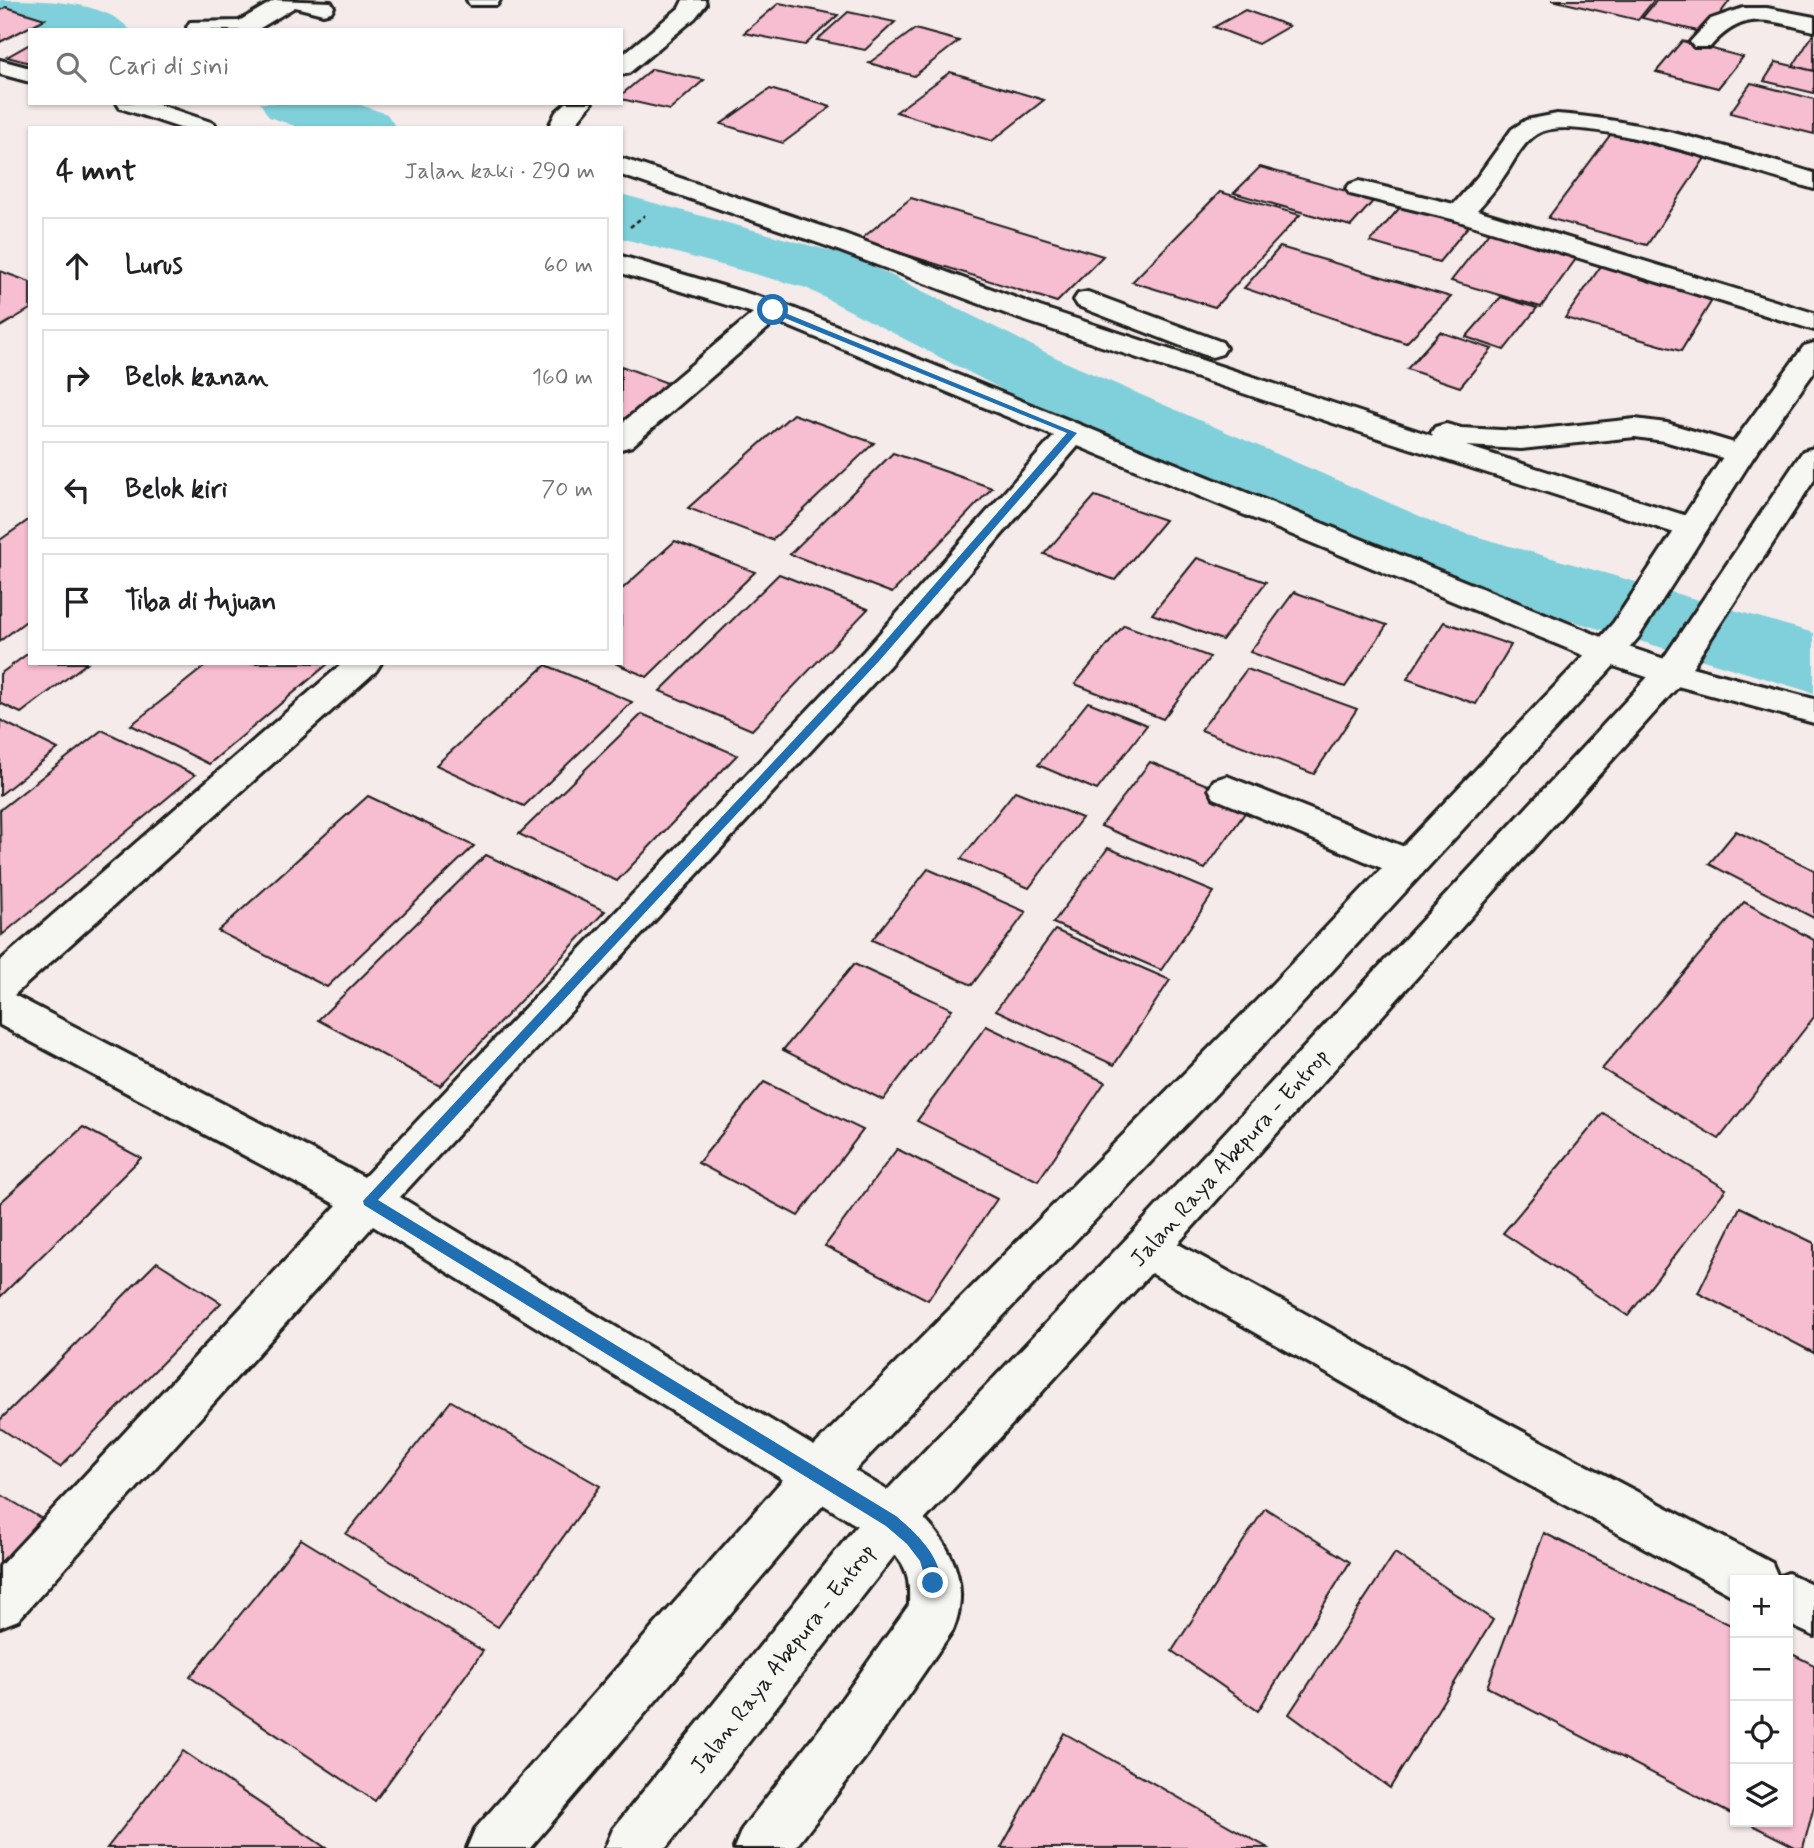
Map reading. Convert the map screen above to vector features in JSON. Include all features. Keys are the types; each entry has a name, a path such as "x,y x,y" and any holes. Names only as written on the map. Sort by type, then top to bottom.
{"main road":[{"path":"198,27 244,28 293,0 323,8"},
{"path":"478,0 489,0"},
{"path":"623,66 687,13 695,4 694,0"},
{"path":"1702,42 1721,22 1746,15 1814,24"},
{"path":"0,67 28,74"},
{"path":"135,105 199,126"},
{"path":"561,126 565,117 578,105"},
{"path":"1460,214 1490,179 1513,142 1534,125 1551,120 1600,123 1814,181"},
{"path":"623,167 833,239 1030,313 1370,426 1686,539"},
{"path":"1359,189 1460,214 1814,322"},
{"path":"623,265 773,310 1073,433 1616,641 1679,661 1814,711"},
{"path":"1088,300 1408,422 1459,437 1521,440 1635,428 1667,432 1740,454"},
{"path":"623,438 773,310"},
{"path":"494,1848 818,1475 1263,1020 1616,641 1740,454 1814,352"},
{"path":"0,1602 369,1201 877,658 1073,433"},
{"name":"Jalan Raya Abepura - Entrop","path":"640,1845 891,1521 1146,1248 1679,661 1814,457"},
{"path":"0,984 363,665"},
{"path":"1227,789 1409,864"},
{"path":"0,1006 369,1201 818,1475 891,1521 913,1539 926,1558 933,1583 935,1612 848,1736 761,1848"},
{"path":"1146,1248 1410,1396 1745,1575"},
{"path":"1793,1600 1814,1611"}],"path":[{"path":"623,233 648,213"}],"building":[{"path":"1552,0 1654,0 1638,20"},
{"path":"1657,0 1730,0 1706,33 1642,18"},
{"path":"779,3 838,15 805,45 744,33"},
{"path":"6,7 45,19 0,42 0,11"},
{"path":"1245,10 1289,26 1258,44 1214,27"},
{"path":"848,12 895,22 865,50 817,40"},
{"path":"915,29 959,41 914,76 869,63"},
{"path":"1814,33 1814,71 1793,66"},
{"path":"1682,41 1743,57 1718,88 1656,72"},
{"path":"28,45 28,62 7,57"},
{"path":"1776,62 1814,71 1814,93 1764,81"},
{"path":"652,69 704,80 670,110 623,99 623,93"},
{"path":"950,72 1044,100 992,141 896,112"},
{"path":"1751,83 1814,99 1814,134 1730,113"},
{"path":"770,89 831,107 783,143 721,124"},
{"path":"1611,134 1705,158 1647,245 1548,218"},
{"path":"1260,167 1375,199 1351,226 1234,193"},
{"path":"1220,192 1300,215 1215,307 1132,282"},
{"path":"911,198 1103,256 1057,302 860,240"},
{"path":"1403,204 1471,223 1439,262 1370,242"},
{"path":"1493,227 1581,252 1541,307 1451,281"},
{"path":"1280,247 1451,297 1406,343 1244,288"},
{"path":"1601,266 1714,297 1681,351 1565,318"},
{"path":"0,271 28,281 28,310 0,327"},
{"path":"1501,297 1537,308 1504,350 1466,337"},
{"path":"1440,332 1492,349 1460,387 1407,369"},
{"path":"623,367 673,385 623,427"},
{"path":"793,414 874,443 772,540 688,508"},
{"path":"893,453 992,488 892,593 790,554"},
{"path":"1095,496 1165,520 1115,580 1044,554"},
{"path":"28,520 28,620 0,641 0,540"},
{"path":"675,541 755,572 647,677 620,665 623,665 623,588"},
{"path":"1197,558 1266,582 1222,640 1152,614"},
{"path":"779,574 868,609 752,730 660,691"},
{"path":"1294,592 1387,625 1345,687 1250,652"},
{"path":"1444,622 1511,645 1476,704 1407,679"},
{"path":"1124,625 1210,657 1163,719 1075,684"},
{"path":"28,653 28,665 84,665 21,713 0,703 0,674"},
{"path":"206,665 327,665 209,764 131,725"},
{"path":"546,665 632,702 524,806 436,765"},
{"path":"1247,669 1357,709 1314,774 1201,730"},
{"path":"1088,702 1147,725 1097,790 1038,765"},
{"path":"642,714 737,755 617,881 519,834"},
{"path":"0,720 58,749 0,795"},
{"path":"102,730 195,775 2,935 0,810"},
{"path":"1150,762 1252,803 1205,869 1101,826"},
{"path":"1015,791 1082,818 1029,888 961,859"},
{"path":"368,796 474,846 327,987 218,931"},
{"path":"1736,831 1814,870 1814,918 1709,864"},
{"path":"1108,848 1214,892 1161,970 1053,923"},
{"path":"486,855 605,911 440,1086 318,1020"},
{"path":"928,869 1026,912 972,985 872,940"},
{"path":"1744,902 1814,940 1814,1017 1719,1139 1602,1069"},
{"path":"1055,930 1170,980 1114,1065 996,1010"},
{"path":"854,964 952,1009 883,1100 783,1050"},
{"path":"986,1026 1105,1082 1038,1181 917,1121"},
{"path":"764,1082 863,1130 798,1216 698,1163"},
{"path":"1603,1113 1726,1189 1628,1316 1503,1233"},
{"path":"83,1127 141,1158 0,1297 0,1203"},
{"path":"897,1149 997,1199 928,1300 825,1246"},
{"path":"1740,1207 1814,1243 1814,1353 1698,1293"},
{"path":"157,1262 221,1303 60,1467 0,1428 0,1420"},
{"path":"451,1401 600,1486 498,1627 346,1534"},
{"path":"0,1494 54,1526 0,1587"},
{"path":"1265,1508 1350,1562 1258,1711 1172,1651"},
{"path":"1544,1533 1730,1625 1730,1813 1487,1687"},
{"path":"301,1539 483,1651 375,1801 190,1677"},
{"path":"1395,1553 1493,1620 1390,1788 1289,1714"},
{"path":"1793,1654 1814,1665 1814,1806 1803,1848 1797,1848 1756,1827 1793,1827"},
{"path":"1064,1733 1268,1848 1001,1848"},
{"path":"183,1751 326,1848 107,1848"}],"waterway":[{"path":"16,0 94,28"},
{"path":"298,105 358,126"},
{"path":"623,216 666,230 831,273 1036,377 1417,547 1814,663"}],"route":[{"path":"773,310 1073,433 877,658 369,1201 891,1521 913,1539 926,1558 933,1583"}]}
